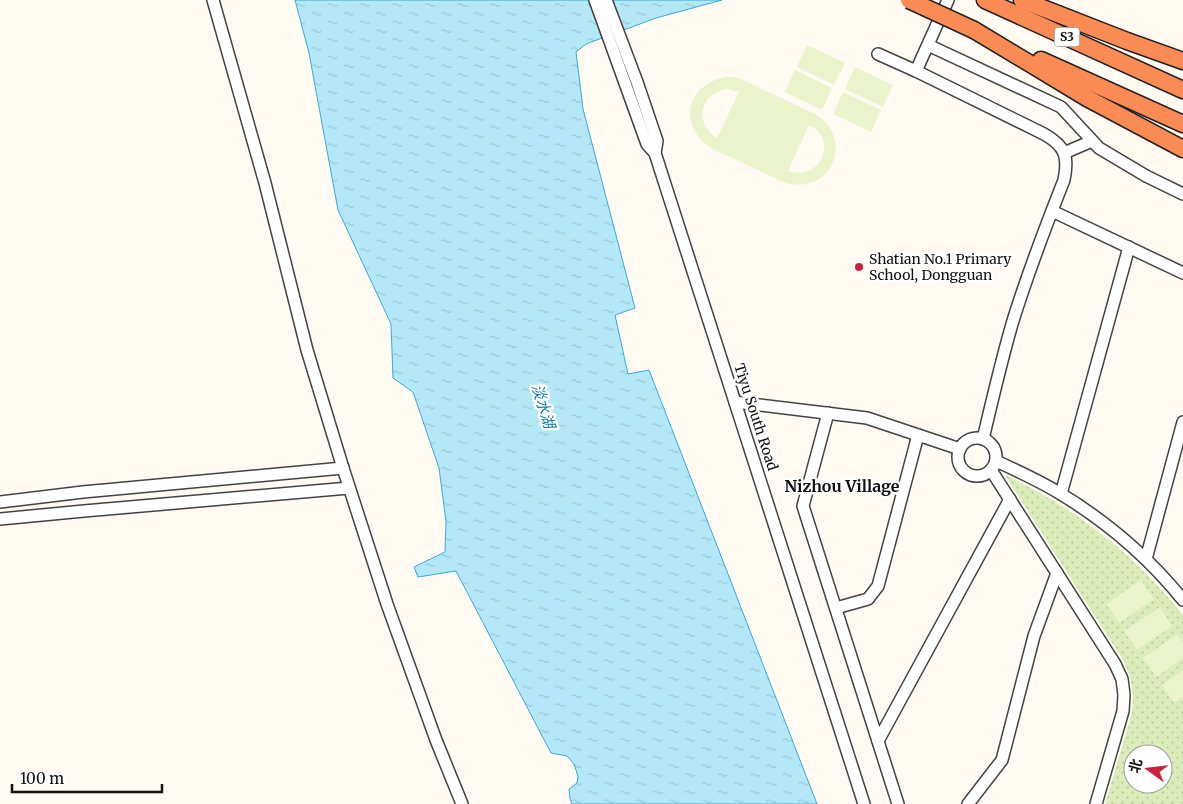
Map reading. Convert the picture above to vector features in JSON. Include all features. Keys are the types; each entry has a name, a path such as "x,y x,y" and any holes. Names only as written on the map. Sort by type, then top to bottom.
{"highway":[{"name":"S3","path":"909,0 1183,124"},
{"name":"S3","path":"985,0 1183,90"},
{"path":"1022,0 1183,61"},
{"path":"974,30 1079,93 1183,149"}],"street":[{"path":"213,0 265,183 307,350 349,488 386,604 436,740 462,804"},
{"name":"Tiyu South Road","path":"595,0 632,84"},
{"name":"Tiyu South Road","path":"606,0 632,84 647,144 655,153 864,804"},
{"path":"916,71 948,0"},
{"path":"928,45 1061,107 1099,148 1183,194"},
{"path":"878,54 1044,134 1056,141 1064,152 1067,166 1064,180 1012,324 996,381 984,439"},
{"path":"1064,152 1092,140"},
{"path":"1052,211 1183,273"},
{"path":"1061,494 1129,247"},
{"path":"735,402 867,418 960,449"},
{"path":"828,413 803,506 898,804"},
{"path":"1146,559 1183,422"},
{"path":"836,608 868,599 878,586 918,435"},
{"path":"984,439 995,450 993,466 987,474 976,476 966,473 958,459 960,449 968,441 984,439"},
{"path":"993,466 1029,476 1091,514 1146,559 1183,600"},
{"path":"993,466 1010,499 1116,664 1122,679 1123,711 1096,804"},
{"path":"0,502 83,492 343,468"},
{"path":"0,519 349,488"},
{"path":"83,492 84,511"},
{"path":"878,741 1010,499"},
{"path":"968,804 1002,760 1034,636 1057,573"}],"green space":[{"path":"807,45 845,63 834,85 797,67"},
{"path":"855,67 893,85 883,107 845,89"},
{"path":"795,70 832,88 822,110 785,92"},
{"path":"726,77 735,77 815,114 828,125 834,138 836,151 832,164 825,174 814,182 800,185 783,182 711,148 700,139 693,129 690,118 691,107 695,97 702,88 712,81","holes":["727,89 739,92 717,138 709,132 705,125 702,117 703,109 711,96","809,125 818,131 823,140 824,149 822,157 817,165 809,170 800,173 788,171"]},
{"path":"843,92 881,110 871,132 833,114"},
{"path":"1005,475 1056,502 1102,534 1144,572 1183,615 1183,804 1105,804 1132,713 1133,695 1130,677 1123,660"},
{"path":"1141,580 1154,599 1119,623 1106,604"},
{"path":"1160,607 1172,626 1137,650 1124,631"},
{"path":"1178,634 1183,642 1183,658 1156,677 1143,658"},
{"path":"1183,670 1183,697 1174,703 1162,685"}],"water":[{"name":"淡水湖","path":"295,0 722,0 656,18 586,44 576,52 583,109 635,308 615,315 628,374 649,370 817,804 572,804 569,789 577,783 578,776 574,764 567,756 551,753 456,571 418,577 414,567 445,552 446,521 439,468 413,392 393,378 391,324 338,210 309,53"}],"place":[{"name":"Shatian No.1 Primary School, Dongguan","path":"859,267"}],"district":[{"name":"Nizhou Village","path":"842,486"}]}
